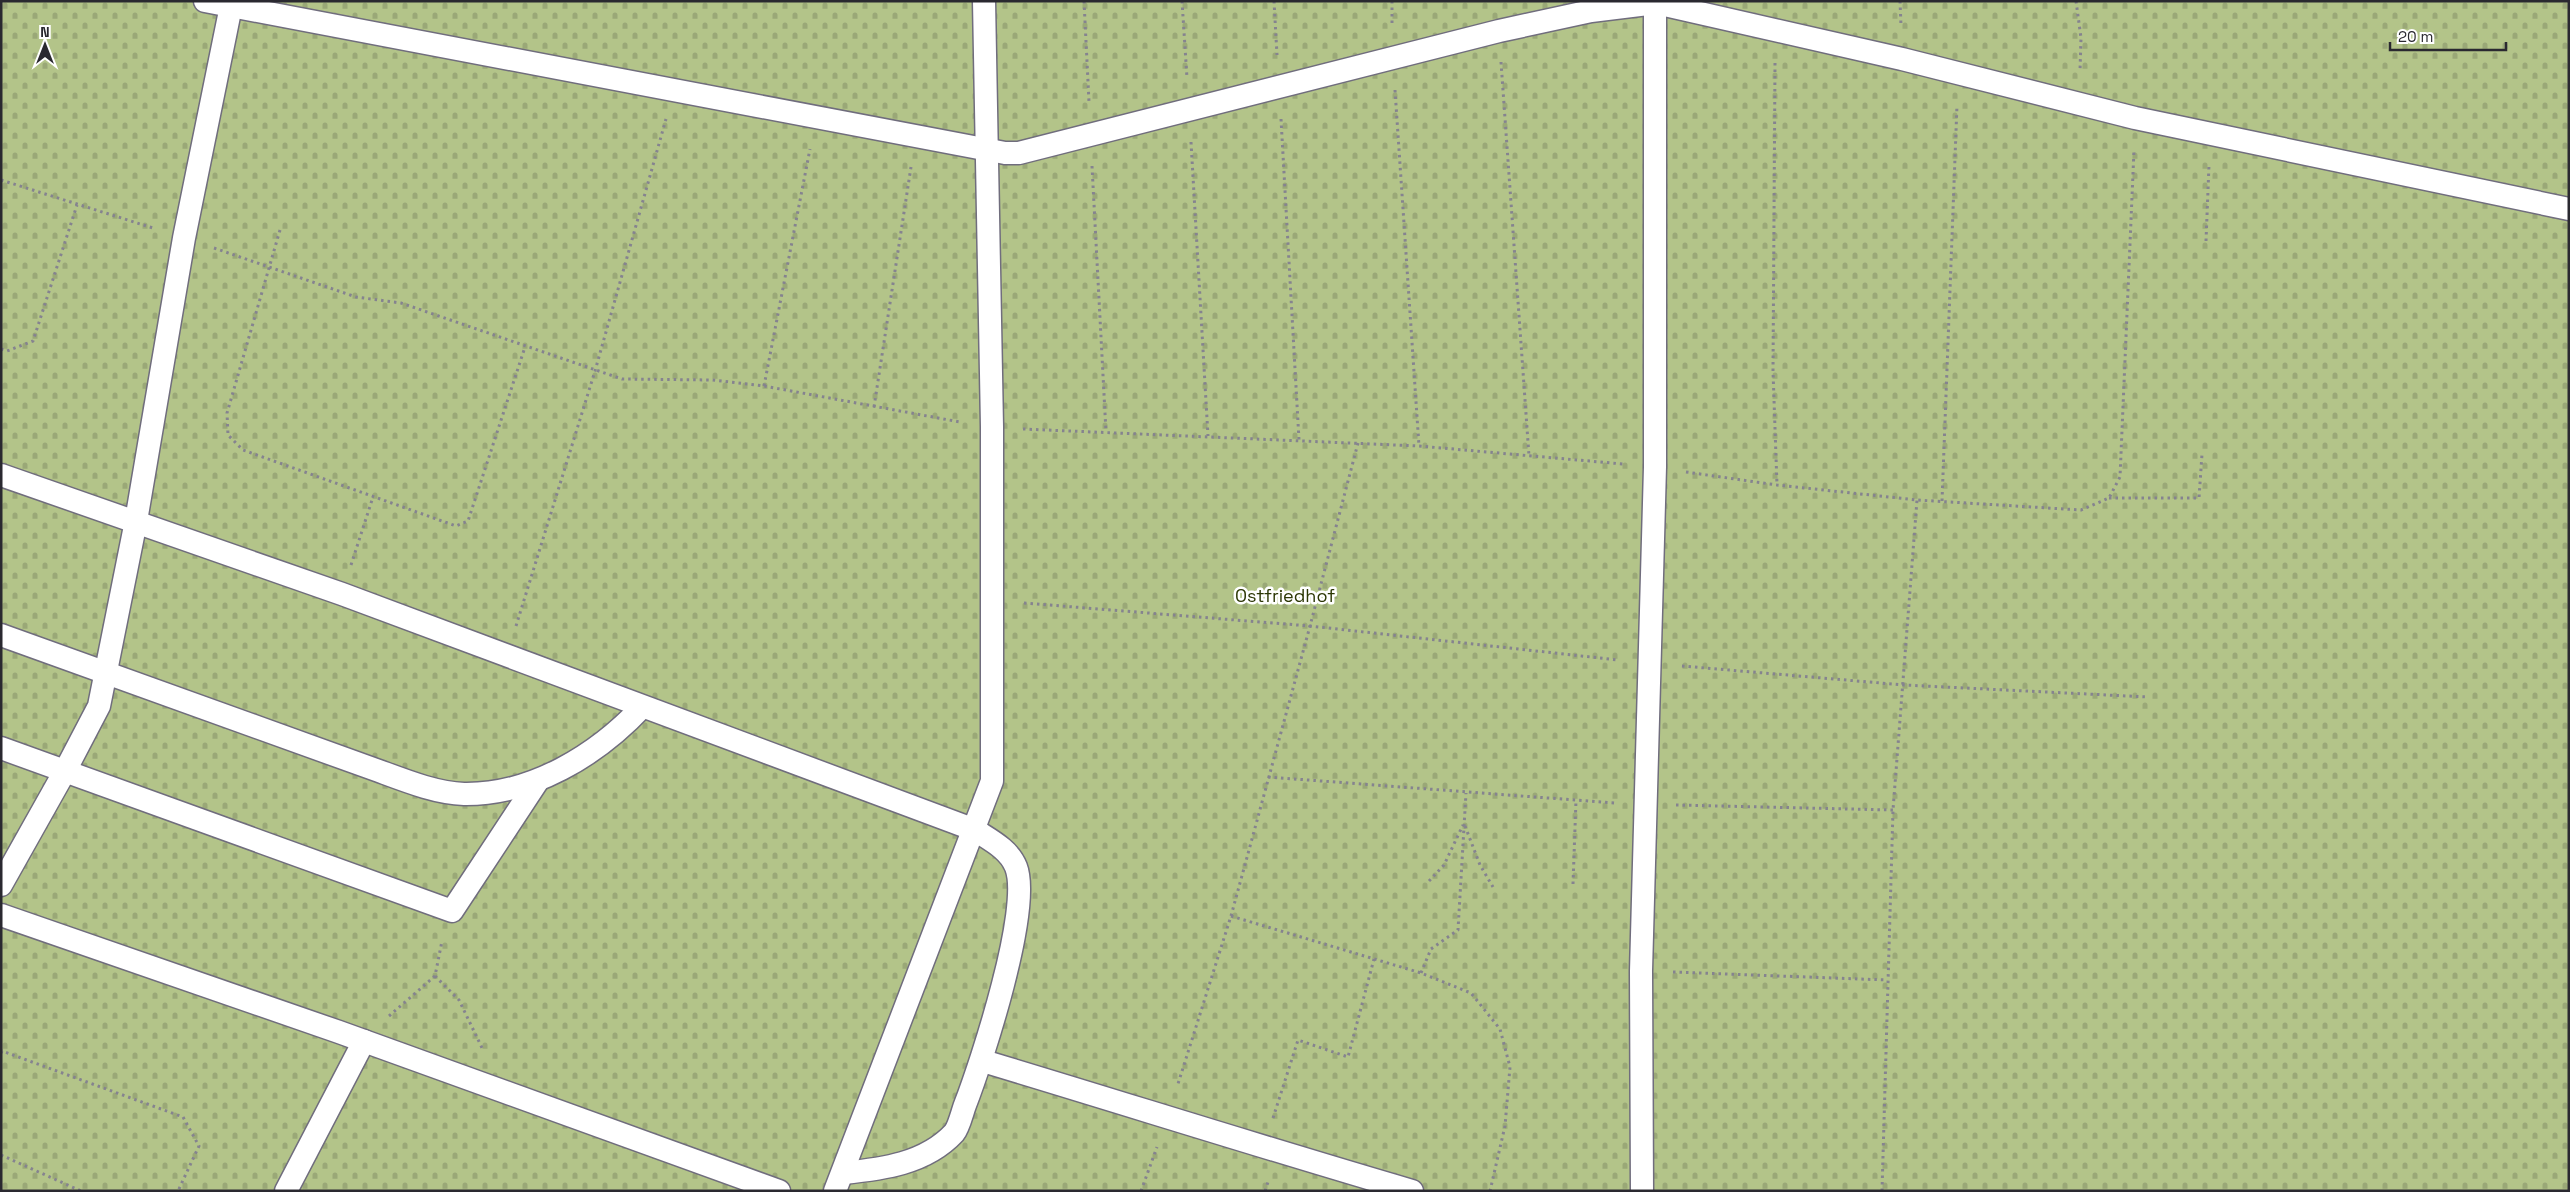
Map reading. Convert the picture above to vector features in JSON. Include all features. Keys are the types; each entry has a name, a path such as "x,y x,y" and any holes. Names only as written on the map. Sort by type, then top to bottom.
{"lane":[{"path":"205,1 674,91 1019,153 1499,31 1591,11 1656,2 2135,118 2569,208"},
{"path":"839,1182 975,830 992,781 992,427 984,1"},
{"path":"1642,1191 1641,971 1655,467 1656,2"},
{"path":"1,885 66,771 99,706 136,521 184,238 231,6"},
{"path":"1,474 342,594 975,830 1003,848 1016,867 1019,892 1013,941 983,1061 954,1132 921,1158 839,1182"},
{"path":"1,635 422,786 464,794 496,791 537,782 574,761 623,728 642,707"},
{"path":"1,748 452,911 537,782"},
{"path":"1,915 364,1041 779,1191"},
{"path":"286,1191 364,1041"},
{"path":"983,1061 1412,1191"}],"path":[{"path":"1084,1 1106,432"},
{"path":"1182,1 1208,436"},
{"path":"1274,1 1299,440"},
{"path":"2076,1 2081,38 2078,104"},
{"path":"1499,31 1529,456"},
{"path":"1776,31 1773,371 1777,485"},
{"path":"1393,59 1419,446"},
{"path":"1942,501 1959,74"},
{"path":"507,656 595,371 674,91"},
{"path":"764,386 816,117"},
{"path":"2109,498 2120,477 2135,118"},
{"path":"874,407 916,134"},
{"path":"2206,241 2210,134"},
{"path":"1,180 184,238 356,297 401,302 525,347 622,379 712,380 764,386 992,427 1419,446 1655,467 1777,485 1917,500 2081,510 2109,498 2199,498 2202,454"},
{"path":"1,349 7,351 33,341 77,205"},
{"path":"280,230 227,413 228,435 243,450 456,526 468,521 525,347"},
{"path":"1141,1191 1168,1116 1231,916 1358,443"},
{"path":"342,594 372,497"},
{"path":"1882,1191 1893,810 1917,500"},
{"path":"991,600 1310,626 1649,663 1904,685 2148,698"},
{"path":"1268,777 1466,793 1645,804 1893,810"},
{"path":"1421,973 1431,949 1458,930 1466,793"},
{"path":"1573,884 1576,800"},
{"path":"1429,881 1444,865 1464,823"},
{"path":"1464,823 1480,865 1493,886"},
{"path":"364,1041 412,994 435,976 438,952 452,911"},
{"path":"1231,916 1421,973 1471,993 1500,1029 1510,1067 1505,1126 1490,1191"},
{"path":"1264,1146 1298,1040 1348,1057 1374,959"},
{"path":"1641,971 1887,980"},
{"path":"435,976 459,1000 487,1057"},
{"path":"2,1052 183,1117 199,1146 178,1191"},
{"path":"1,1155 80,1191"}],"green space":[{"name":"Ostfriedhof","path":"1,1 2569,1 2569,1191 1,1191"}]}
